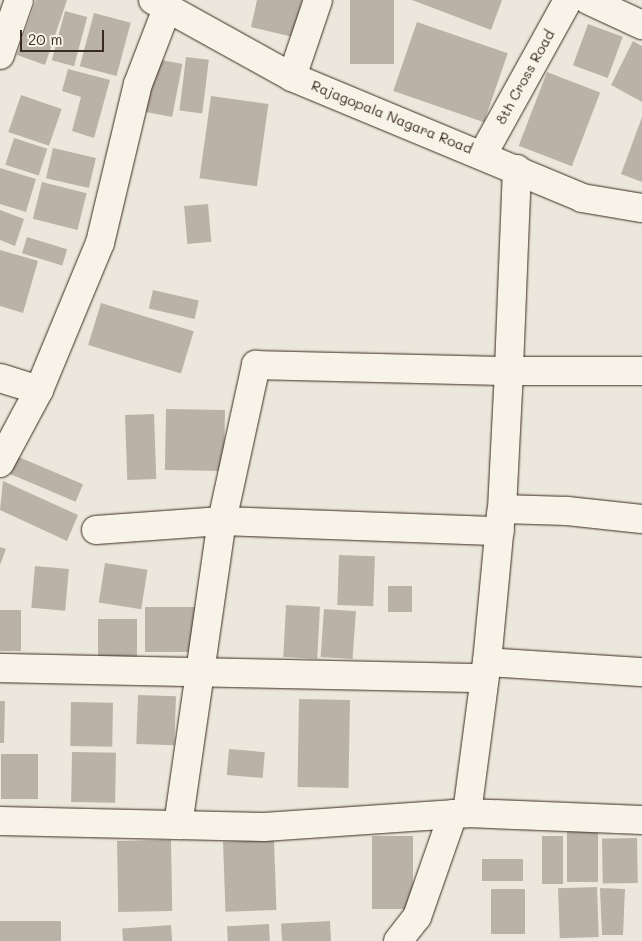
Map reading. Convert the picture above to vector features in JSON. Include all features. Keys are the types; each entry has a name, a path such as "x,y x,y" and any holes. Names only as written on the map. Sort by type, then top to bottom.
{"street":[{"path":"0,55 19,0"},
{"path":"292,77 318,0"},
{"name":"8th Cross Road","path":"483,154 568,0"},
{"path":"588,0 642,25"},
{"path":"0,463 39,390 100,243 138,84 160,3"},
{"name":"Rajagopala Nagara Road","path":"160,3 292,77 483,154 582,198 642,208"},
{"path":"398,941 416,917 460,813 485,670 501,520 518,169"},
{"path":"178,825 222,521 256,365 509,371 642,370"},
{"path":"0,378 39,390"},
{"path":"96,530 222,521 501,520 567,511 642,519"},
{"path":"0,668 199,672 485,670 642,672"},
{"path":"0,820 264,827 460,813 642,820"}],"building":[{"path":"36,0 67,0 45,65 17,55"},
{"path":"257,0 302,0 293,37 251,27"},
{"path":"350,0 394,0 394,64 350,64"},
{"path":"412,0 502,0 491,30"},
{"path":"65,11 87,17 74,66 52,60"},
{"path":"94,13 131,23 116,76 80,66"},
{"path":"417,22 508,53 484,122 393,91"},
{"path":"588,24 623,37 608,78 573,65"},
{"path":"633,41 642,46 642,102 611,85"},
{"path":"186,57 209,60 202,113 179,111"},
{"path":"151,58 182,64 172,117 141,111"},
{"path":"68,69 110,80 94,138 72,131 81,97 62,91"},
{"path":"547,72 600,92 572,166 519,146"},
{"path":"21,95 62,109 49,146 8,132"},
{"path":"211,96 268,104 257,186 199,178"},
{"path":"642,117 642,182 621,174"},
{"path":"14,138 47,149 39,175 5,165"},
{"path":"53,148 96,158 89,188 46,178"},
{"path":"0,168 36,179 26,212 0,204"},
{"path":"42,182 87,193 77,230 33,219"},
{"path":"208,204 211,242 187,244 184,206"},
{"path":"0,210 24,219 15,246 0,240"},
{"path":"27,237 67,249 62,266 22,253"},
{"path":"0,250 38,261 23,313 0,306"},
{"path":"153,290 199,301 195,319 149,309"},
{"path":"101,303 194,331 181,373 88,345"},
{"path":"166,409 225,410 224,471 165,470"},
{"path":"154,414 156,479 127,480 125,415"},
{"path":"14,455 83,484 76,502 7,472"},
{"path":"3,481 78,515 67,541 0,510"},
{"path":"0,547 6,549 0,565"},
{"path":"339,555 375,556 373,606 337,605"},
{"path":"105,563 147,570 141,609 99,603"},
{"path":"35,566 69,569 65,611 31,608"},
{"path":"388,586 412,586 412,612 388,612"},
{"path":"286,605 320,607 317,659 283,657"},
{"path":"145,607 200,607 200,652 145,652"},
{"path":"324,609 356,611 353,659 321,657"},
{"path":"0,610 21,610 21,651 0,651"},
{"path":"98,619 137,619 137,662 98,662"},
{"path":"138,695 176,696 174,745 136,744"},
{"path":"299,699 350,700 348,788 297,787"},
{"path":"0,701 5,701 4,743 0,743"},
{"path":"71,702 113,703 112,747 70,746"},
{"path":"229,749 265,752 263,778 227,775"},
{"path":"72,752 116,753 115,803 71,802"},
{"path":"1,754 38,754 38,799 1,799"},
{"path":"567,831 598,831 598,882 567,882"},
{"path":"372,836 413,836 413,909 372,909"},
{"path":"542,836 563,836 563,884 542,884"},
{"path":"637,838 638,883 603,884 602,839"},
{"path":"171,840 172,911 118,912 117,841"},
{"path":"274,840 276,910 225,912 223,842"},
{"path":"482,859 523,859 523,881 482,881"},
{"path":"597,887 599,937 560,938 558,888"},
{"path":"600,888 625,889 623,935 602,935"},
{"path":"491,889 525,889 525,934 491,934"},
{"path":"0,921 61,921 61,941 0,941"},
{"path":"330,921 331,941 282,941 281,924"},
{"path":"269,924 270,941 228,941 227,926"},
{"path":"171,925 172,941 123,941 122,928"}]}
